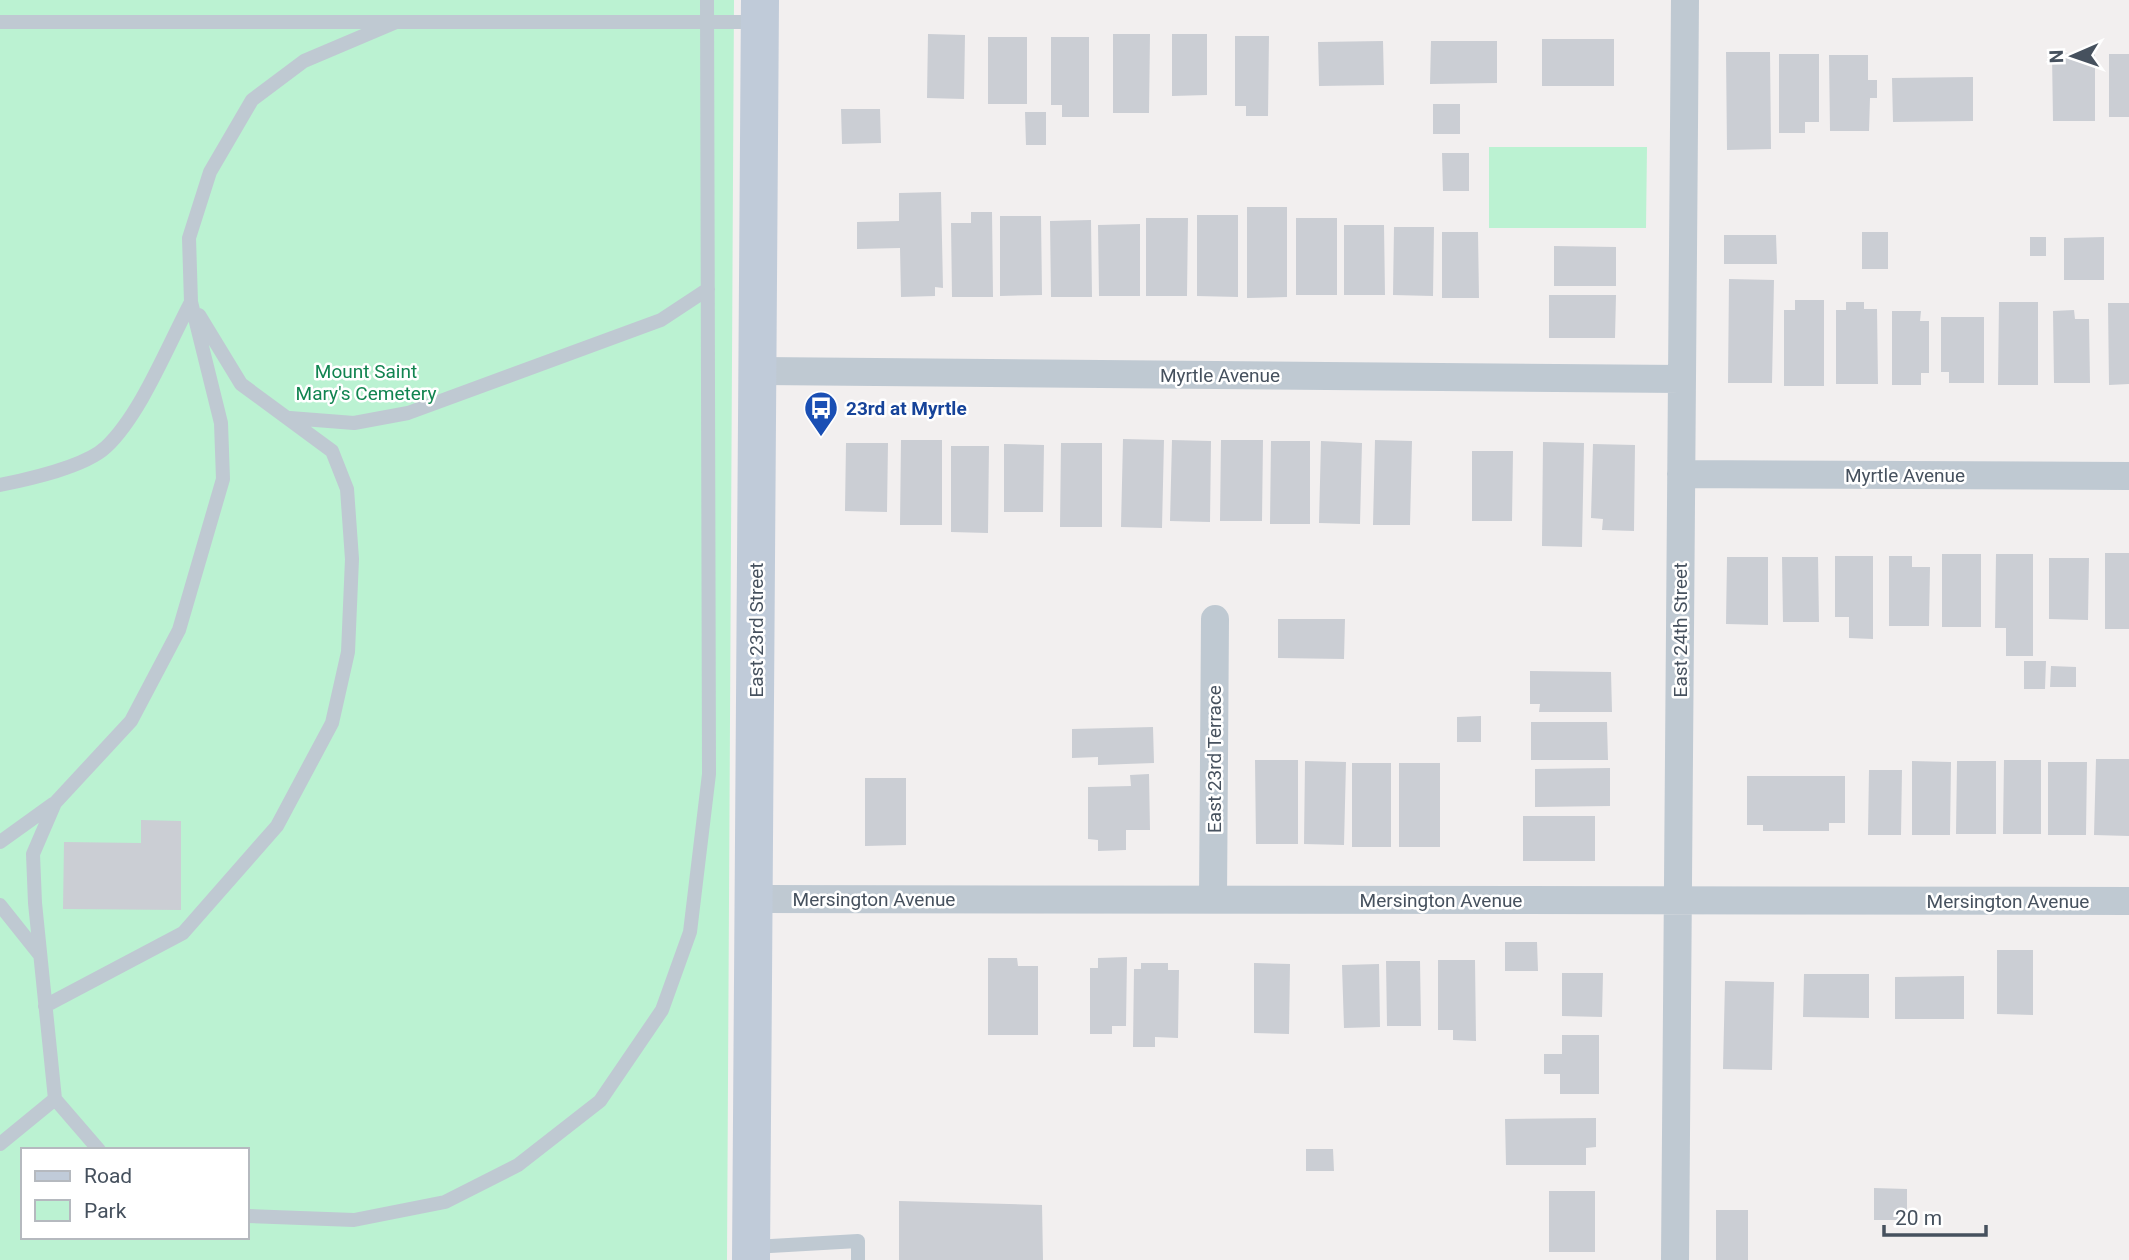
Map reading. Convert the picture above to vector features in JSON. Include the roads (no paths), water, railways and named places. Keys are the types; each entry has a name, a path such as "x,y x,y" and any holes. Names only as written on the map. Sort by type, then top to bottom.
{"main road":[{"name":"East 23rd Street","path":"751,1254 760,11"}],"street":[{"name":"East 24th Street","path":"1675,1260 1685,0"},
{"name":"Myrtle Avenue","path":"758,372 1681,379"},
{"name":"Myrtle Avenue","path":"1681,474 2129,477"},
{"name":"East 23rd Terrace","path":"1213,899 1215,619"},
{"name":"Mersington Avenue","path":"753,899 2129,901"}],"lane":[{"path":"248,1216 354,1220 445,1202 518,1165 600,1101 662,1010 690,932 709,774 707,0"},
{"path":"0,22 707,22 760,11"},
{"path":"0,842 55,803 131,721 179,630 223,479 221,423 191,302 189,238 210,172 252,100 304,61 396,22"},
{"path":"289,418 354,423 408,413 661,320 708,289"},
{"path":"45,1006 183,933 277,826 332,723 348,652 352,559 347,489 332,452 241,384 191,302"},
{"path":"0,485 48,475 106,448 141,400 191,302"},
{"path":"55,803 33,854 55,1099 97,1148"},
{"path":"0,905 40,955"},
{"path":"0,1144 55,1099"},
{"path":"751,1254 858,1241 858,1260"}],"place":[{"name":"23rd at Myrtle","path":"821,438"}],"park label":[{"name":"Mount Saint Mary's Cemetery","path":"366,382"}]}
